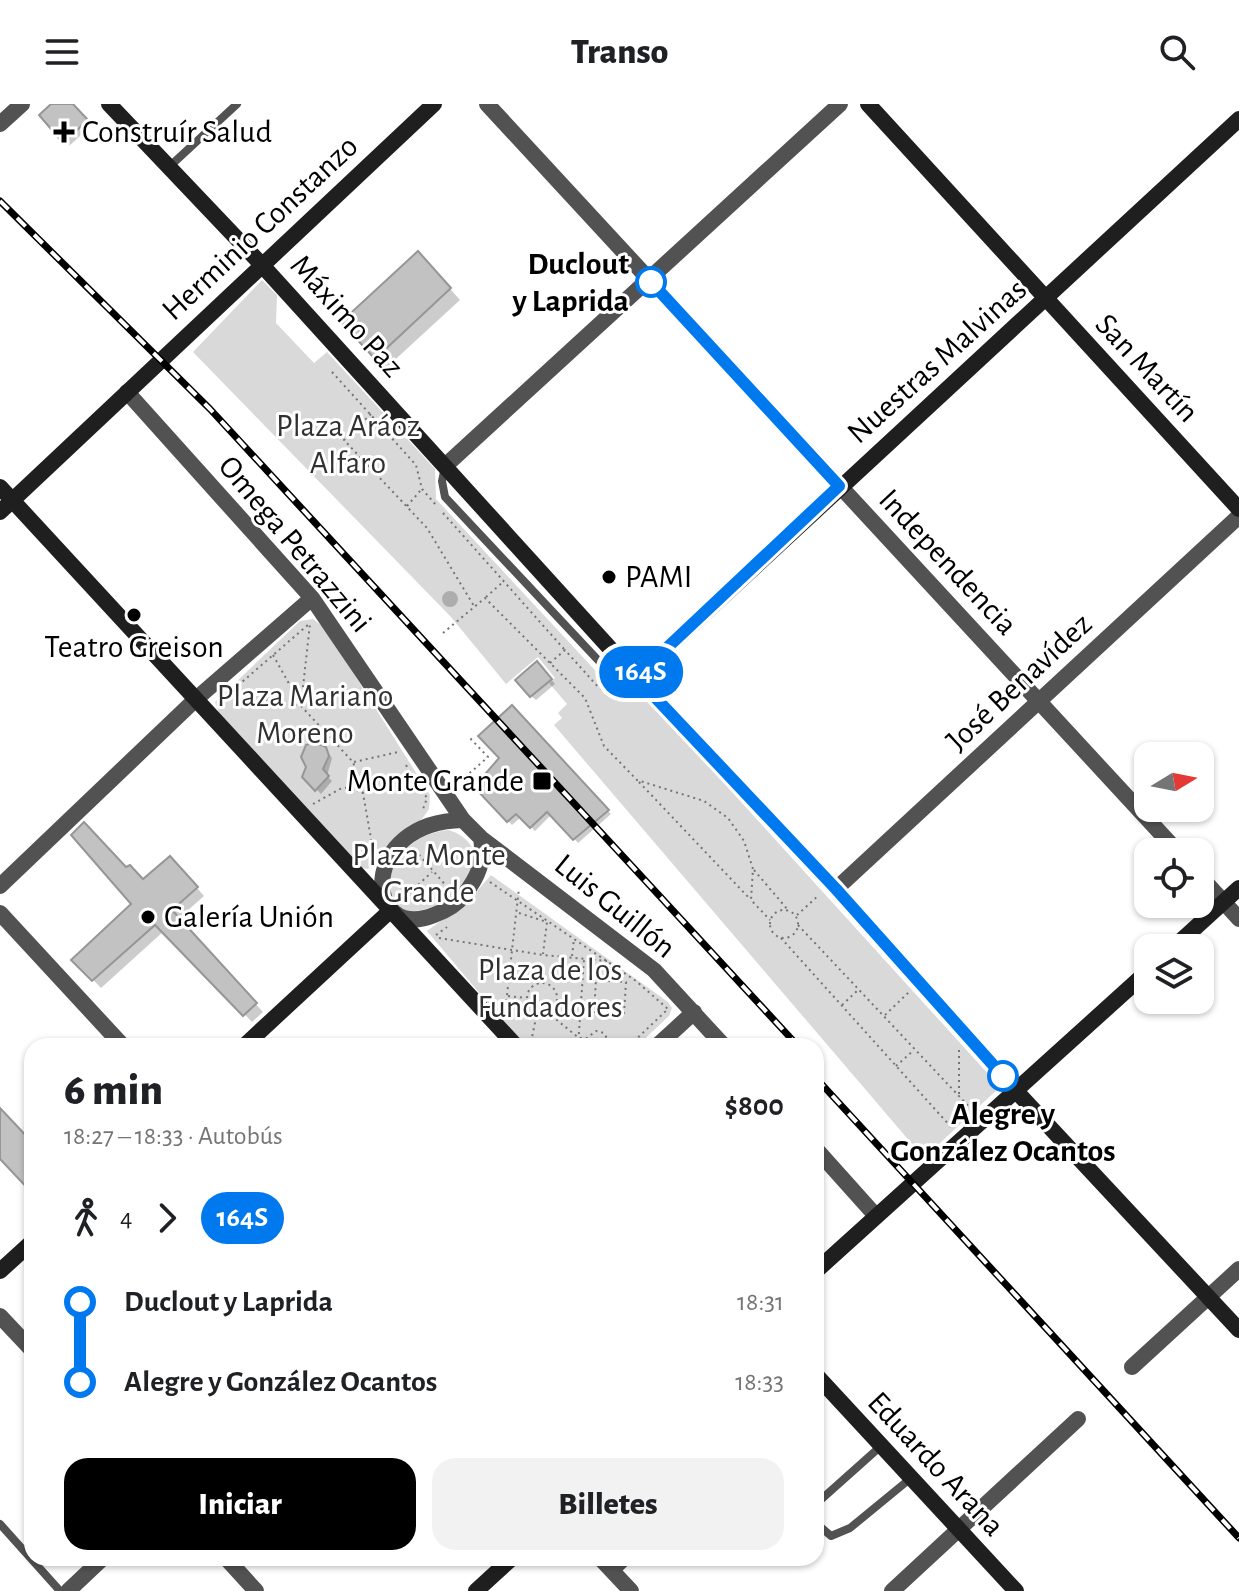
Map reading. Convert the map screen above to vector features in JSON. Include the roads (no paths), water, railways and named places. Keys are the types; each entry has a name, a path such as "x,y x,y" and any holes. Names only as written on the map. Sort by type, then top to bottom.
{"street":[{"path":"0,124 22,104"},
{"name":"Máximo Paz","path":"109,104 261,264 636,677 834,886 1015,1090 1239,1330"},
{"name":"Herminio Constanzo","path":"6,506 434,104"},
{"name":"Independencia","path":"487,104 1165,838"},
{"path":"445,466 651,282 840,104"},
{"name":"San Martín","path":"868,104 1239,509"},
{"name":"Nuestras Malvinas","path":"636,677 839,486 1047,300 1239,119"},
{"name":"Omega Petrazzini","path":"127,392 312,598 463,820"},
{"path":"0,487 6,506 196,699 516,1038"},
{"name":"José Benavídez","path":"834,886 1239,516"},
{"path":"0,886 196,699 312,598"},
{"path":"463,820 441,820 426,825 392,850 380,875 382,892 403,917 420,919 460,900 479,873 483,859 481,838"},
{"name":"Luis Guillón","path":"463,820 481,838 654,970 717,1038"},
{"path":"1189,934 1239,888"},
{"path":"1214,891 1239,919"},
{"path":"253,1038 394,907"},
{"path":"0,913 116,1038"},
{"path":"824,1264 1134,984"},
{"path":"666,1038 694,1012"},
{"path":"824,1158 876,1216"},
{"path":"0,1271 24,1249"},
{"path":"1132,1367 1239,1269"},
{"path":"0,1316 24,1342"},
{"name":"Eduardo Arana","path":"824,1384 1016,1591"},
{"path":"892,1591 1078,1419"},
{"path":"68,1591 95,1566"},
{"path":"233,1566 256,1591"},
{"path":"476,1591 503,1566"},
{"path":"607,1566 631,1591"}],"lane":[{"path":"169,167 237,104"},
{"path":"824,1497 881,1446"},
{"path":"824,1530 831,1536 850,1528 912,1478"},
{"path":"0,1524 24,1551"},
{"path":"38,1566 60,1591"},
{"path":"614,1573 621,1566"}],"railway":[{"path":"0,201 210,409 791,1038"},
{"path":"824,1087 1239,1538"}],"place":[{"name":"Construír Salud","path":"64,132"},
{"name":"Duclout y Laprida","path":"651,282"},
{"name":"PAMI","path":"609,577"},
{"name":"Teatro Greison","path":"134,615"},
{"name":"Monte Grande","path":"542,781"},
{"name":"Galería Unión","path":"148,917"},
{"name":"Alegre y González Ocantos","path":"1003,1076"}],"park label":[{"name":"Plaza Aráoz Alfaro","path":"348,444"},
{"name":"Plaza Mariano Moreno","path":"305,714"},
{"name":"Plaza Monte Grande","path":"429,874"},
{"name":"Plaza de los Fundadores","path":"550,988"}]}
